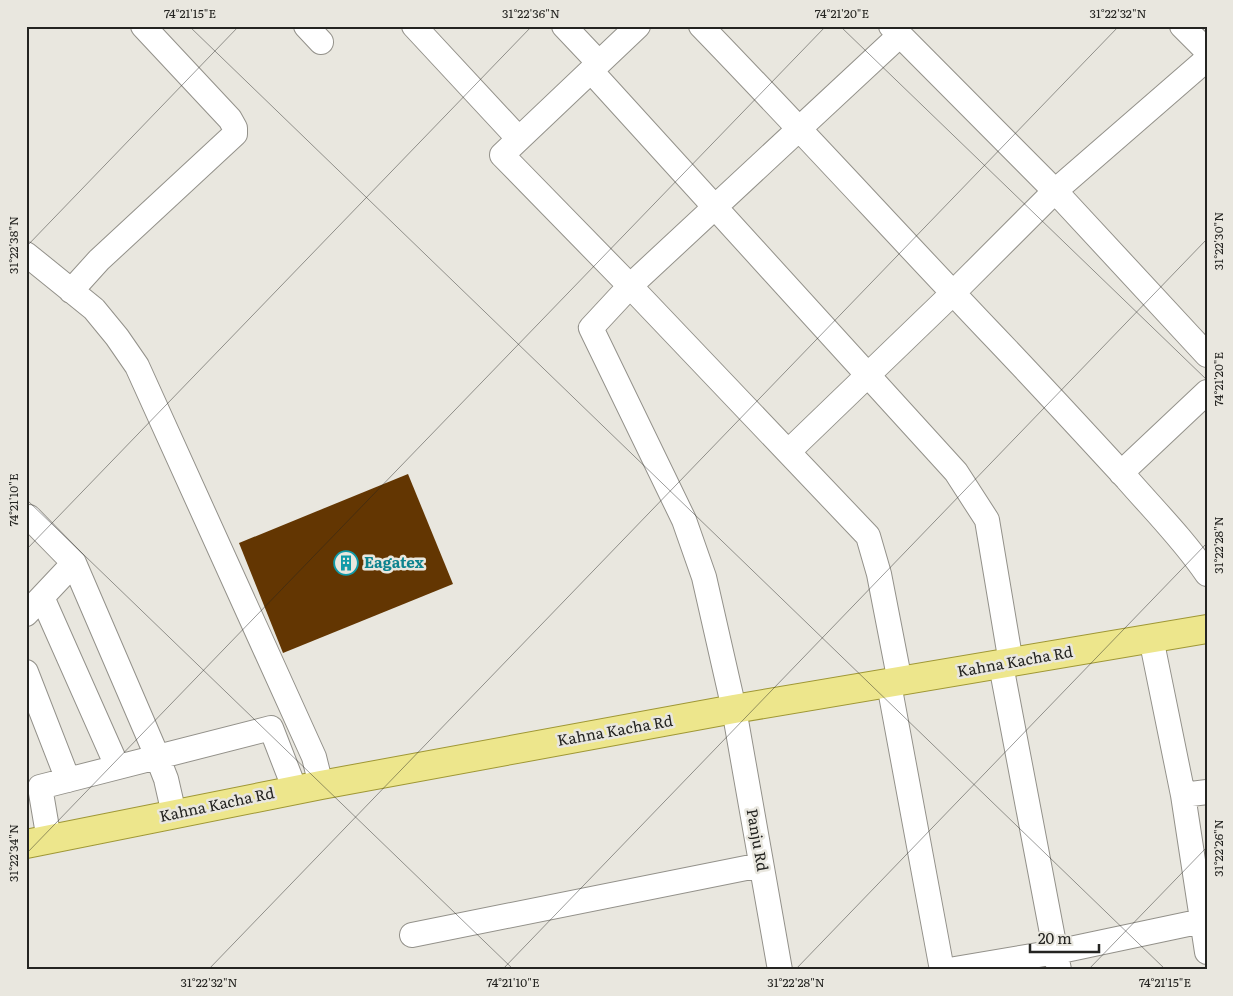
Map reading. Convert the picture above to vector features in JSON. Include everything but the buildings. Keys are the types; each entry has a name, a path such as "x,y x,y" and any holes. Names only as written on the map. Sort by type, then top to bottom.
{"main road":[{"name":"Kahna Kacha Rd","path":"37,842 308,787 734,709 1006,664 1207,628"}],"street":[{"path":"71,291 99,260 235,134 235,128 230,119 143,26"},
{"path":"414,26 519,139"},
{"path":"564,26 595,67 716,207 956,472 988,520 1006,664 1058,961"},
{"path":"638,26 502,156 630,286 868,536 879,574 894,683 942,970"},
{"path":"701,26 1059,404 1122,473 1207,574"},
{"path":"1182,26 1207,51"},
{"path":"630,286 799,128 895,30 1056,191 1207,355"},
{"path":"788,452 1056,191 1207,59"},
{"path":"26,254 94,309 137,366 314,757 308,787"},
{"name":"Panju Rd","path":"630,286 591,328 684,520 704,576 734,709 780,970"},
{"path":"1122,473 1207,392"},
{"path":"29,517 74,563 157,756 166,779 174,814"},
{"path":"26,614 74,563"},
{"path":"42,597 117,766"},
{"path":"1151,638 1183,795 1204,921 1207,952"},
{"path":"26,672 68,780"},
{"path":"37,842 33,788 271,728 308,787"},
{"path":"1183,795 1207,792"},
{"path":"412,935 761,865"},
{"path":"950,970 1058,961 1204,921"}],"place":[{"name":"Eagatex","path":"346,563"}]}
